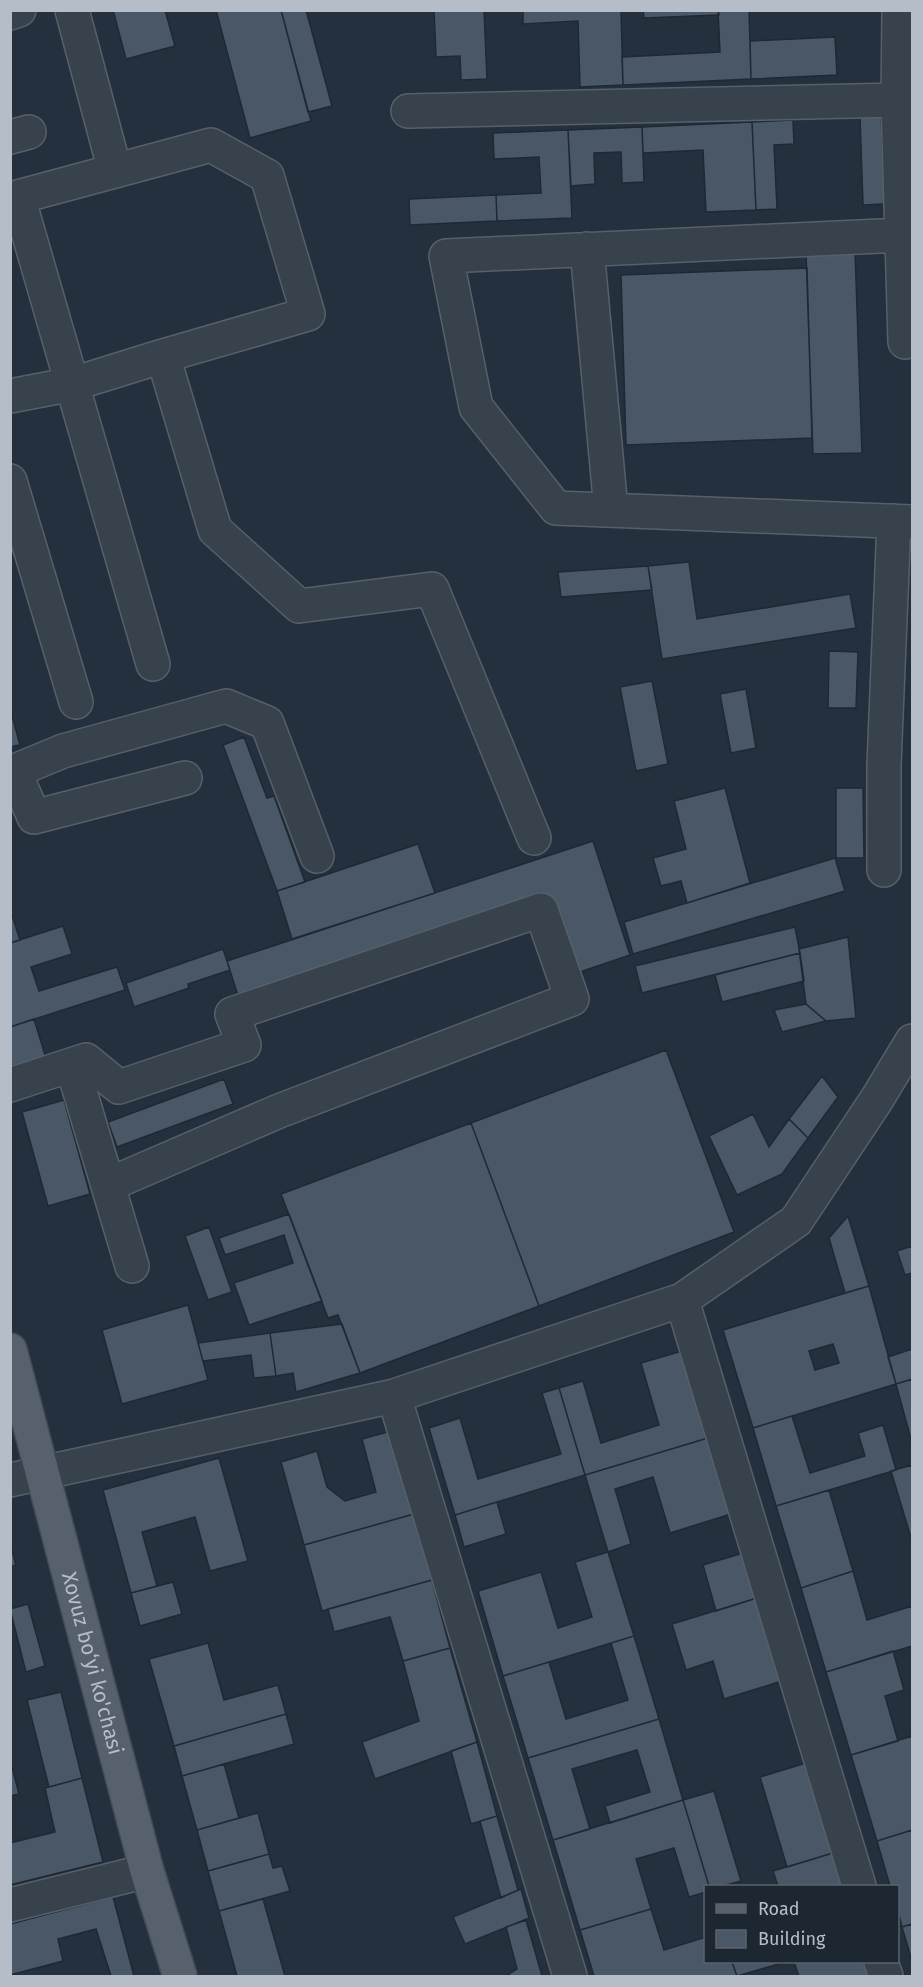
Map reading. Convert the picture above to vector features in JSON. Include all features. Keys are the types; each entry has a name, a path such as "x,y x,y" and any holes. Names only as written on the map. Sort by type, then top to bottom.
{"main road":[{"name":"Xovuz bo‘yi ko'chasi","path":"10,1350 147,1871 180,1977"}],"street":[{"path":"10,13 19,10"},
{"path":"72,10 115,171"},
{"path":"899,10 898,100 905,342"},
{"path":"408,111 898,100"},
{"path":"10,396 73,384 308,314 267,176 211,145 18,197 21,248 73,384 153,664"},
{"path":"884,870 884,765 903,522 556,508 476,408 446,256 902,235"},
{"path":"586,249 611,510"},
{"path":"163,356 215,530 299,606 432,589 534,838"},
{"path":"10,481 76,702"},
{"path":"185,778 34,817 12,772 63,751 226,706 267,723 317,856"},
{"path":"10,1085 86,1060 119,1087 244,1045 232,1014 541,910 572,999 279,1111 108,1185"},
{"path":"10,1480 394,1396 682,1300 796,1221 877,1099 912,1041"},
{"path":"72,1065 132,1266"},
{"path":"682,1300 858,1885"},
{"path":"394,1396 570,1977"},
{"path":"10,1905 147,1871"}],"building":[{"path":"113,10 165,10 175,46 126,59"},
{"path":"216,10 281,10 311,121 250,138"},
{"path":"281,10 306,10 332,106 308,112"},
{"path":"434,10 484,10 487,79 461,80 460,56 436,57"},
{"path":"523,10 621,10 623,85 580,87 578,21 523,24"},
{"path":"643,10 718,10 719,15 644,18"},
{"path":"718,10 749,10 751,79 623,85 622,57 720,52"},
{"path":"835,37 837,75 751,79 750,41"},
{"path":"881,116 885,204 863,205 860,117"},
{"path":"793,120 794,144 774,145 777,209 756,210 752,122"},
{"path":"752,122 756,210 706,212 703,150 643,153 642,127"},
{"path":"642,127 644,182 622,183 621,152 594,153 595,184 571,186 568,130"},
{"path":"568,130 572,218 497,221 496,195 541,193 539,157 494,159 493,133"},
{"path":"496,195 497,221 410,225 409,199"},
{"path":"855,251 862,453 813,454 806,253"},
{"path":"807,268 812,438 626,445 621,275"},
{"path":"689,562 697,619 850,594 856,628 662,659 648,566"},
{"path":"648,566 652,590 561,597 558,572"},
{"path":"829,651 858,652 856,708 828,708"},
{"path":"652,681 668,764 636,771 620,687"},
{"path":"746,689 756,748 731,753 720,694"},
{"path":"10,708 20,745 10,747"},
{"path":"244,737 267,798 274,796 305,882 277,891 223,745"},
{"path":"725,788 750,883 687,903 681,881 661,886 653,858 686,849 674,801"},
{"path":"836,788 863,788 864,858 836,858"},
{"path":"593,841 630,955 574,974 549,898 239,999 227,961"},
{"path":"418,844 435,893 292,939 277,891"},
{"path":"835,858 845,891 633,954 624,922"},
{"path":"10,909 20,940 10,943"},
{"path":"63,926 72,954 31,967 39,991 117,967 125,990 10,1027 10,943"},
{"path":"795,927 800,953 642,993 635,966"},
{"path":"848,937 856,1018 826,1021 806,1004 799,949"},
{"path":"223,949 230,970 188,984 189,988 134,1007 126,983"},
{"path":"800,953 804,981 722,1002 715,975"},
{"path":"806,1004 826,1021 782,1032 774,1010"},
{"path":"34,1019 49,1068 10,1078 10,1027"},
{"path":"666,1050 734,1232 539,1306 471,1123"},
{"path":"822,1076 838,1097 808,1138 789,1119"},
{"path":"224,1079 233,1104 117,1147 108,1122"},
{"path":"64,1100 90,1194 48,1206 22,1112"},
{"path":"753,1114 769,1147 789,1119 808,1138 782,1174 737,1195 709,1136"},
{"path":"471,1123 539,1306 360,1373 338,1315 328,1318 281,1194"},
{"path":"289,1214 322,1301 249,1325 234,1283 293,1263 284,1235 225,1255 219,1238"},
{"path":"848,1216 869,1286 845,1293 829,1238"},
{"path":"209,1227 232,1292 208,1300 185,1236"},
{"path":"912,1246 912,1273 905,1275 897,1251"},
{"path":"869,1286 896,1384 753,1428 723,1330","holes":["833,1344 839,1363 815,1370 809,1351"]},
{"path":"188,1305 208,1380 122,1404 102,1330"},
{"path":"342,1324 360,1373 296,1392 293,1373 276,1376 270,1333"},
{"path":"270,1333 276,1376 254,1378 251,1355 203,1361 198,1343"},
{"path":"912,1349 912,1379 896,1384 888,1357"},
{"path":"682,1351 708,1438 585,1475 559,1388 583,1381 601,1443 659,1425 641,1363"},
{"path":"912,1379 912,1443 896,1384"},
{"path":"559,1388 585,1475 455,1515 429,1428 460,1418 478,1479 561,1454 542,1393"},
{"path":"792,1416 810,1473 865,1456 858,1433 883,1425 896,1470 776,1506 753,1428"},
{"path":"391,1431 414,1514 304,1545 281,1462 317,1451 327,1487 345,1501 376,1492 362,1439"},
{"path":"708,1438 731,1514 670,1533 653,1477 615,1489 631,1544 608,1552 585,1475"},
{"path":"219,1458 248,1561 210,1571 195,1517 142,1532 157,1586 131,1593 103,1490"},
{"path":"912,1465 912,1541 891,1471"},
{"path":"829,1490 853,1571 801,1588 776,1506"},
{"path":"497,1502 506,1534 464,1547 455,1515"},
{"path":"414,1514 432,1580 322,1611 304,1545"},
{"path":"10,1543 16,1565 10,1567"},
{"path":"608,1552 634,1636 503,1676 478,1591 541,1572 558,1628 592,1617 575,1562"},
{"path":"743,1553 757,1598 716,1611 703,1565"},
{"path":"853,1571 867,1620 912,1606 912,1646 826,1672 801,1588"},
{"path":"432,1580 450,1648 403,1661 390,1617 334,1632 328,1609"},
{"path":"173,1582 182,1614 140,1626 131,1593"},
{"path":"757,1598 782,1681 724,1699 713,1661 686,1670 672,1624"},
{"path":"28,1604 45,1666 26,1672 10,1609"},
{"path":"634,1636 659,1719 528,1758 503,1676 549,1662 566,1719 628,1700 611,1643"},
{"path":"208,1643 224,1700 278,1685 286,1714 174,1746 149,1659"},
{"path":"450,1648 477,1742 375,1779 362,1742 419,1721 403,1661"},
{"path":"893,1651 904,1690 885,1696 898,1741 851,1755 826,1672"},
{"path":"61,1692 82,1778 49,1787 27,1700"},
{"path":"286,1714 294,1744 182,1776 174,1746"},
{"path":"659,1719 683,1800 610,1823 605,1806 650,1792 637,1750 572,1769 590,1829 553,1840 528,1758"},
{"path":"912,1736 912,1830 877,1841 851,1755"},
{"path":"477,1742 497,1816 471,1824 451,1751"},
{"path":"806,1763 833,1853 787,1867 760,1777"},
{"path":"224,1764 239,1818 197,1830 182,1776"},
{"path":"10,1767 12,1767 19,1794 10,1796"},
{"path":"82,1778 103,1862 10,1885 10,1843 55,1832 45,1788"},
{"path":"714,1791 741,1881 727,1885 709,1885 683,1800"},
{"path":"683,1800 709,1885 704,1885 704,1893 689,1897 674,1848 636,1859 651,1909 580,1930 553,1840"},
{"path":"258,1813 269,1854 208,1871 197,1830"},
{"path":"497,1816 518,1890 501,1898 480,1821"},
{"path":"912,1830 912,1924 902,1927 899,1915 899,1885 890,1885 877,1841"},
{"path":"833,1853 844,1885 778,1885 773,1871"},
{"path":"269,1854 273,1868 282,1866 290,1891 219,1911 208,1871"},
{"path":"521,1889 529,1918 465,1944 453,1917"},
{"path":"113,1897 134,1976 111,1976 96,1929 58,1939 63,1961 10,1975 10,1924"},
{"path":"263,1899 285,1976 237,1976 219,1911"},
{"path":"651,1909 664,1950 704,1938 704,1963 732,1963 737,1976 594,1976 580,1930"},
{"path":"526,1920 542,1976 506,1976 517,1969 506,1927"},
{"path":"912,1924 912,1961 902,1927"},
{"path":"732,1963 782,1963 737,1976"},
{"path":"794,1963 866,1963 871,1976 799,1976"}]}
